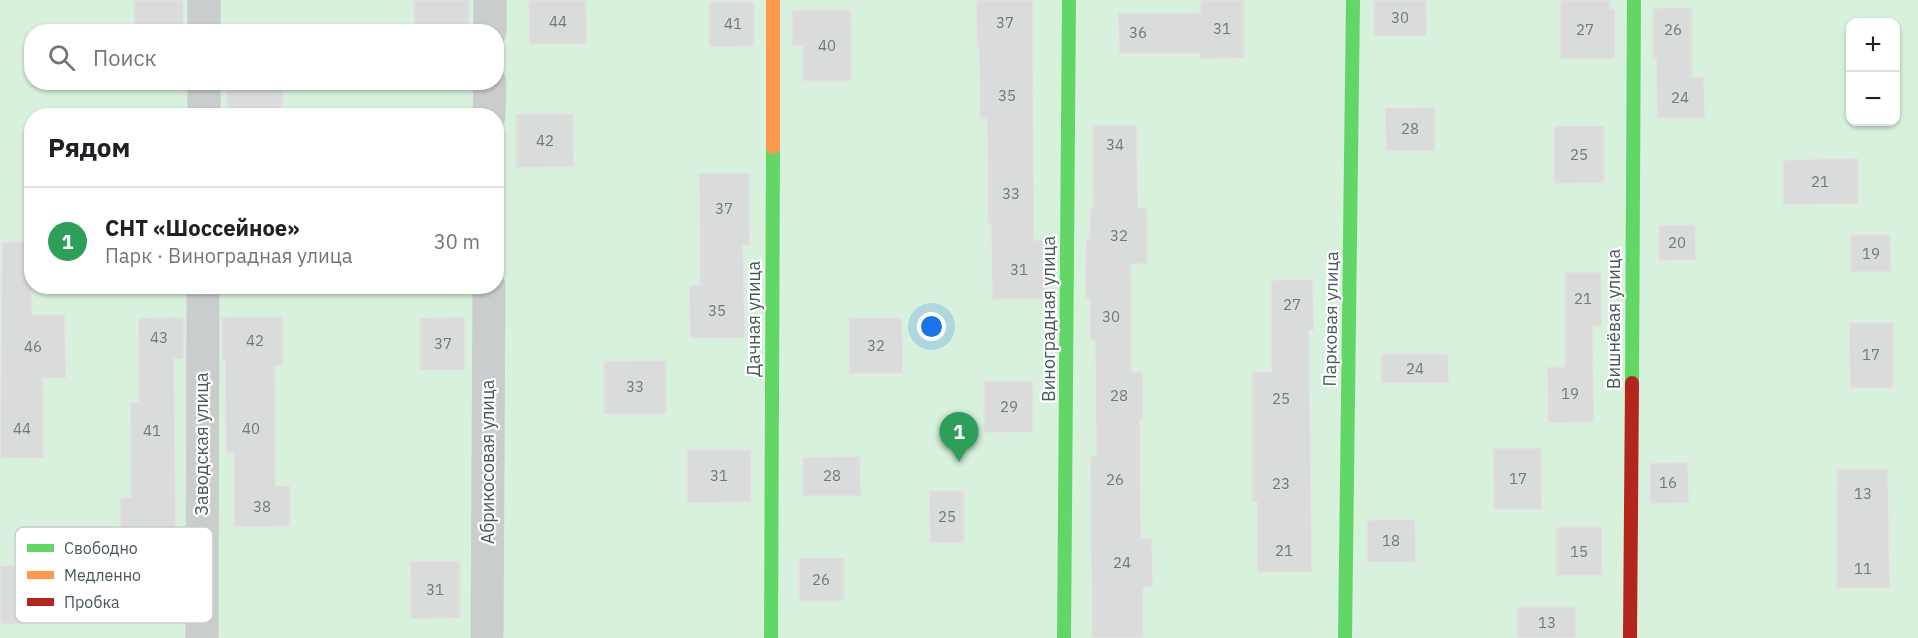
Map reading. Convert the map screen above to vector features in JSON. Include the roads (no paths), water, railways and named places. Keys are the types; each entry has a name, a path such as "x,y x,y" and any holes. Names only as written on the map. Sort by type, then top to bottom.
{"street":[{"path":"204,0 204,24"},
{"path":"490,0 490,24"},
{"name":"Дачная улица","path":"771,638 773,0"},
{"name":"Виноградная улица","path":"1064,638 1069,0"},
{"name":"Парковая улица","path":"1345,638 1353,0"},
{"name":"Вишнёвая улица","path":"1630,638 1634,0"},
{"path":"204,90 204,108"},
{"path":"489,108 490,90"},
{"name":"Заводская улица","path":"202,527 203,294"},
{"name":"Абрикосовая улица","path":"487,638 489,294"},
{"name":"Заводская улица","path":"202,623 202,638"}],"place":[{"name":"СНТ «Шоссейное»","path":"959,462"}]}
